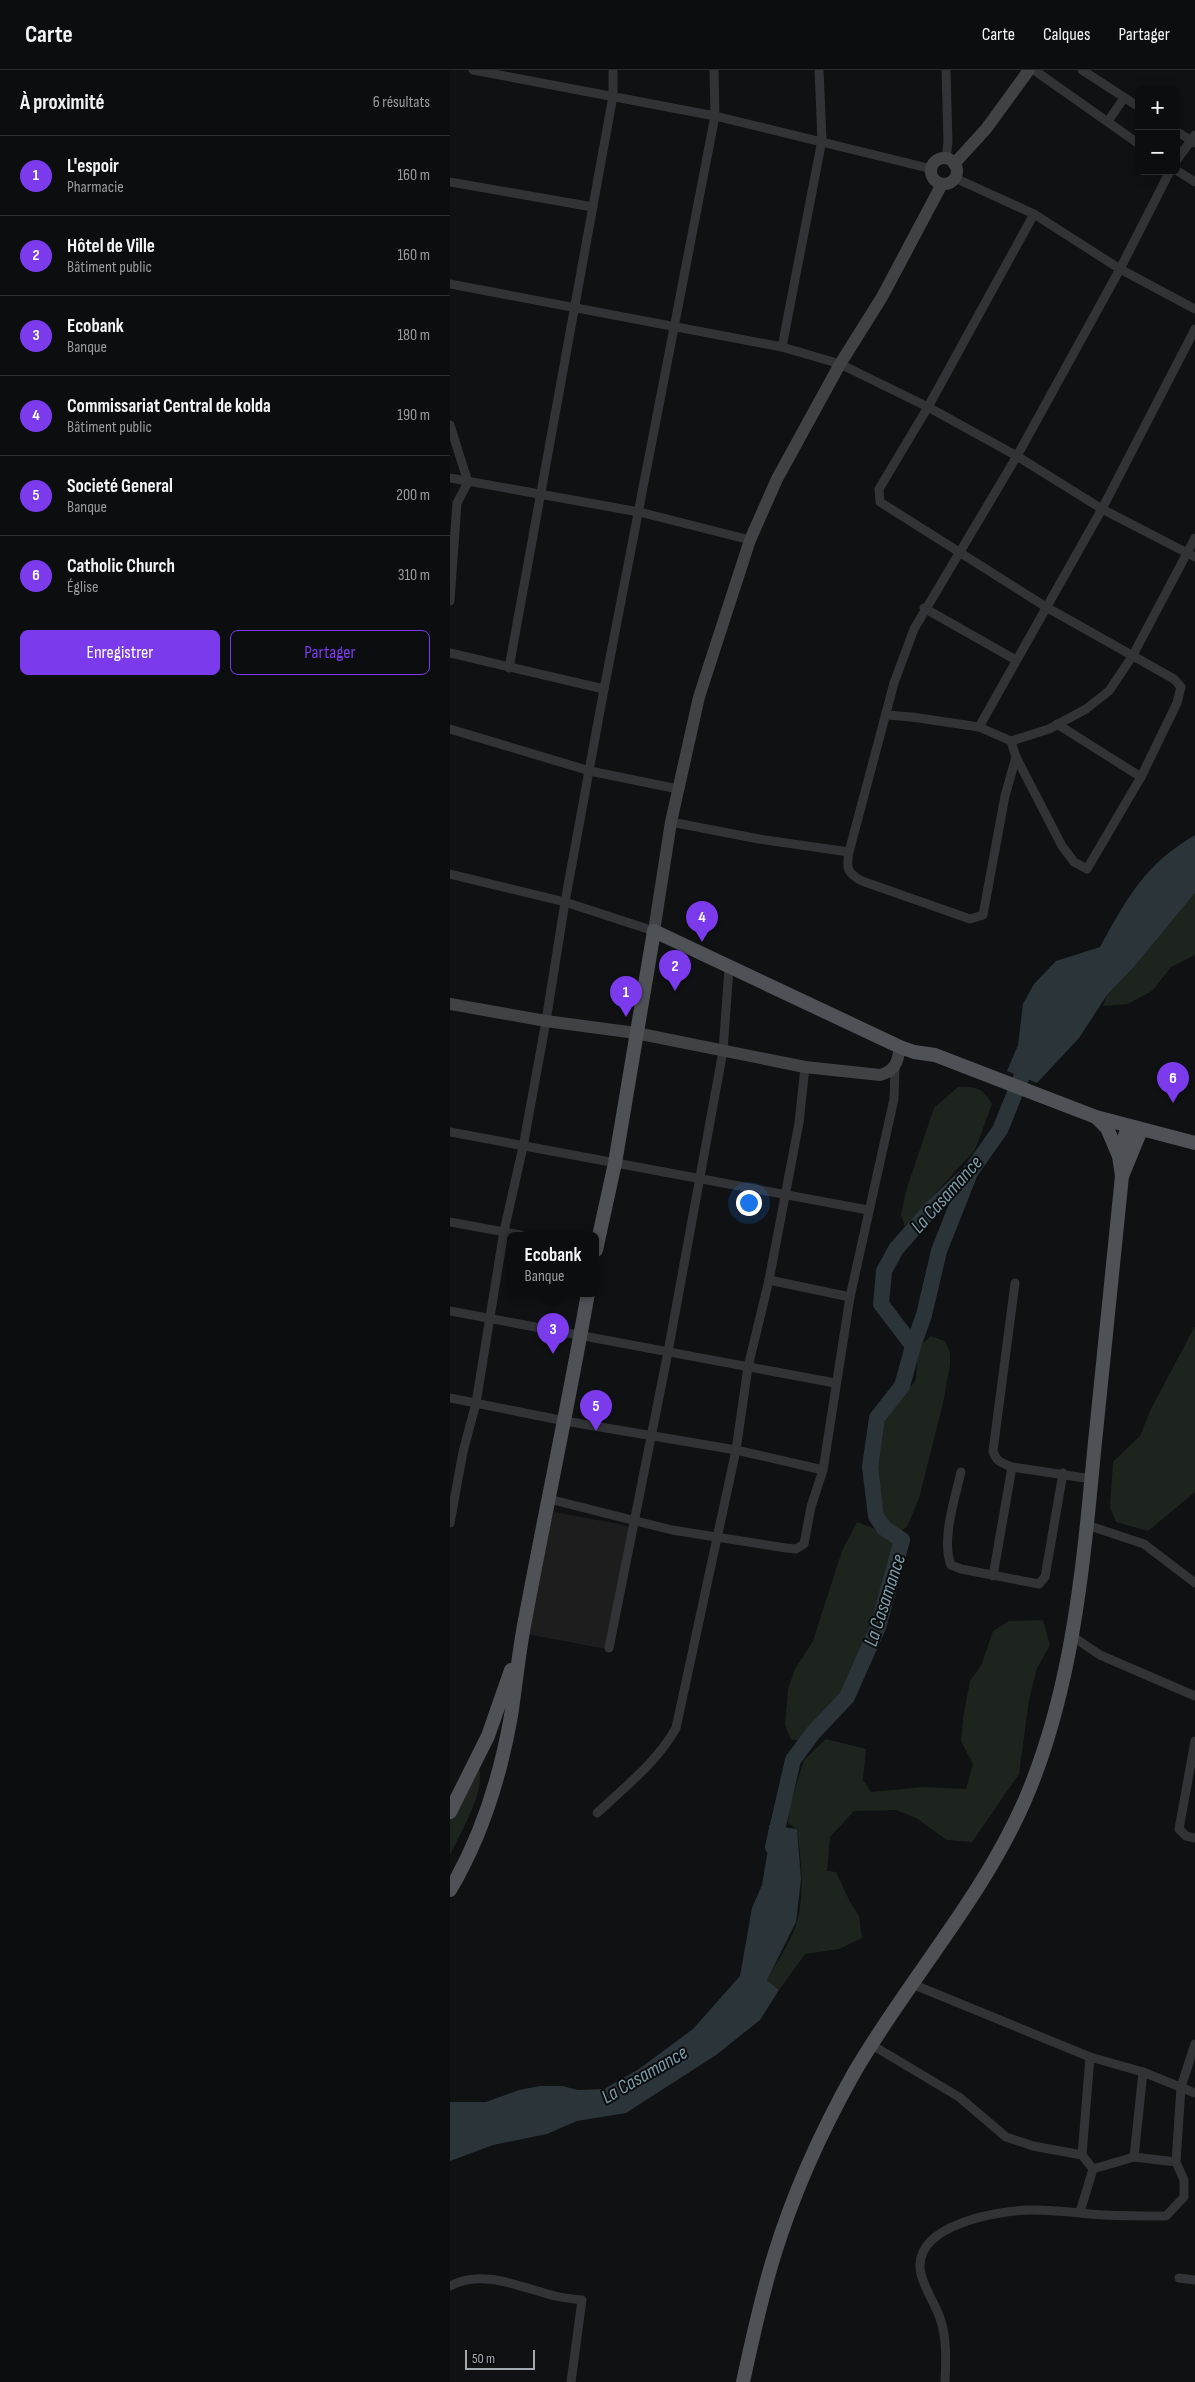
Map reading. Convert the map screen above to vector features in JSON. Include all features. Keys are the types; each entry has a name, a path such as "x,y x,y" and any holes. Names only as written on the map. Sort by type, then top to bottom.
{"main road":[{"path":"950,161 956,168 955,178 947,184 942,184 934,178 932,169 937,161 950,161 986,129 1028,70"},
{"path":"599,1236 615,1163 678,788 699,697 750,540 777,479 840,364 882,297 942,184"},
{"path":"654,931 900,1048 935,1055 1096,1116 1134,1128 1195,1143"},
{"path":"450,1004 546,1022 636,1033 805,1067 880,1075 889,1073 895,1067 900,1048"},
{"path":"1096,1116 1107,1128 1119,1156 1122,1176"},
{"path":"1119,1156 1134,1128"},
{"path":"743,2382 758,2311 774,2255 797,2191 854,2073 1000,1855 1023,1806 1052,1724 1072,1636 1092,1479 1122,1176 1134,1128"},
{"path":"450,1890 469,1858 489,1809 510,1718 519,1651 565,1421 587,1297"},
{"path":"450,1812 488,1736 519,1651"}],"street":[{"path":"473,70 715,116 822,140 932,169"},
{"path":"524,70 524,81"},
{"path":"509,668 613,96 613,70"},
{"path":"450,1523 463,1452 476,1403 504,1231 523,1147 604,689 715,116 714,70"},
{"path":"782,347 822,140 819,70"},
{"path":"946,70 950,161"},
{"path":"1034,70 1135,141"},
{"path":"1082,70 1135,105"},
{"path":"1108,121 1124,98"},
{"path":"1180,133 1194,139 1180,156"},
{"path":"1180,173 1195,182"},
{"path":"1016,757 1005,796 983,915 970,919 862,881 850,874 846,866 874,754 887,715 894,683 914,629 924,608 1017,456 1120,269 1168,175"},
{"path":"955,178 1034,214 1120,269 1195,309"},
{"path":"450,182 593,206"},
{"path":"1011,741 1016,757 1062,846 1074,862 1087,869 1141,777 1177,703 1181,686 1174,679 1133,655 1046,607 880,502 879,489 928,407 1034,214"},
{"path":"450,284 782,347 840,364 928,407 1017,456 1102,509 1191,555"},
{"path":"979,728 1102,509 1195,329"},
{"path":"450,425 468,482 454,506 450,601"},
{"path":"450,478 639,512 750,540"},
{"path":"887,715 912,717 979,728 1011,741 1057,724 1086,709 1109,691 1133,655 1191,555 1195,538"},
{"path":"924,608 1016,660"},
{"path":"450,653 604,689"},
{"path":"1057,724 1141,777"},
{"path":"450,729 590,771 678,788"},
{"path":"671,822 759,839 849,852"},
{"path":"450,874 565,902 654,931"},
{"path":"609,1648 668,1352 723,1051 729,968"},
{"path":"598,1813 652,1762 666,1746 676,1728 736,1450 748,1367 769,1280 799,1123 805,1067"},
{"path":"549,1500 672,1530 786,1548 796,1549 804,1544 811,1507 823,1470 835,1383 850,1297 894,1099 895,1067"},
{"path":"450,1132 868,1210"},
{"path":"450,1222 508,1232"},
{"path":"769,1280 850,1297"},
{"path":"1015,1283 993,1451 999,1463 1012,1467 1063,1473 1092,1479"},
{"path":"450,1311 835,1383"},
{"path":"450,1398 565,1421 736,1450 823,1470"},
{"path":"993,1576 1012,1467"},
{"path":"961,1472 952,1510 947,1554 951,1565 993,1576 1040,1584 1043,1582 1063,1473"},
{"path":"1087,1525 1144,1544 1195,1583"},
{"path":"1072,1636 1100,1655 1195,1696"},
{"path":"1195,1740 1179,1829 1186,1836 1195,1838"},
{"path":"912,1984 1090,2057 1143,2072 1195,2093"},
{"path":"945,2382 946,2354 940,2319 920,2268 921,2254 925,2247 942,2230 979,2218 1028,2210 1103,2215 1166,2216 1184,2197 1184,2180 1176,2162 1181,2087 1195,2044"},
{"path":"872,2046 959,2097 1006,2137 1033,2146 1082,2155 1093,2169"},
{"path":"1082,2155 1090,2057"},
{"path":"1134,2157 1143,2072"},
{"path":"1093,2169 1134,2157 1176,2162"},
{"path":"1080,2212 1093,2169"},
{"path":"1179,2278 1195,2280"},
{"path":"450,2286 456,2283 479,2279 503,2281 555,2296 582,2300 571,2382"}],"shaded area":[{"path":"1195,893 1195,955 1171,967 1152,991 1128,1004 1103,1006 1107,995 1133,968"},
{"path":"958,1087 970,1087 982,1091 992,1104 975,1150 905,1226 901,1215 906,1191 934,1108"},
{"path":"1195,1326 1195,1492 1148,1531 1116,1522 1110,1507 1113,1462 1140,1436 1151,1409"},
{"path":"931,1336 945,1341 950,1352 950,1365 943,1403 919,1498 907,1527 894,1535 886,1522 874,1469 886,1415 916,1380 918,1348"},
{"path":"550,1511 629,1526 606,1649 527,1634"},
{"path":"857,1522 888,1534 896,1544 852,1677 835,1702 801,1740 791,1740 785,1725 788,1689 795,1669 813,1641 842,1551"},
{"path":"1043,1620 1050,1645 1037,1668 1029,1700 1019,1774 972,1842 947,1840 916,1818 896,1810 854,1811 830,1837 827,1871 836,1872 859,1916 862,1938 839,1949 805,1954 779,1990 767,1980 791,1936 799,1911 802,1876 800,1852 797,1829 788,1823 789,1808 804,1760 826,1739 866,1749 863,1780 871,1792 923,1787 966,1789 973,1764 961,1741 970,1681 981,1666 993,1631 1009,1621"},
{"path":"478,1765 480,1775 476,1798 450,1855 450,1820"}],"water":[{"path":"1195,835 1195,893 1133,968 1107,995 1079,1038 1037,1083 1007,1071 1018,1045 1023,1004 1034,984 1056,961 1100,947 1119,913 1150,870 1178,846"},
{"path":"769,1825 797,1829 801,1879 796,1922 767,1980 779,1990 760,2020 716,2055 626,2113 577,2121 547,2134 493,2145 450,2161 450,2102 486,2102 519,2090 540,2086 562,2086 578,2090 604,2089 639,2069 693,2029 740,1976 752,1908 762,1885 768,1849"}],"waterway":[{"name":"La Casamance","path":"773,1847 793,1760 813,1733 847,1697 878,1627 902,1540 884,1528 876,1516 870,1467 877,1418 902,1386 913,1346 881,1304 884,1271 896,1249 931,1209 971,1171 1000,1130 1030,1056"},
{"path":"913,1346 924,1315 939,1251 969,1175"}],"place":[{"name":"Commissariat Central de kolda","path":"702,942"},
{"name":"Hôtel de Ville","path":"675,991"},
{"name":"L'espoir","path":"626,1017"},
{"name":"Catholic Church","path":"1173,1103"},
{"name":"Ecobank","path":"553,1354"},
{"name":"Societé General","path":"596,1431"}]}
